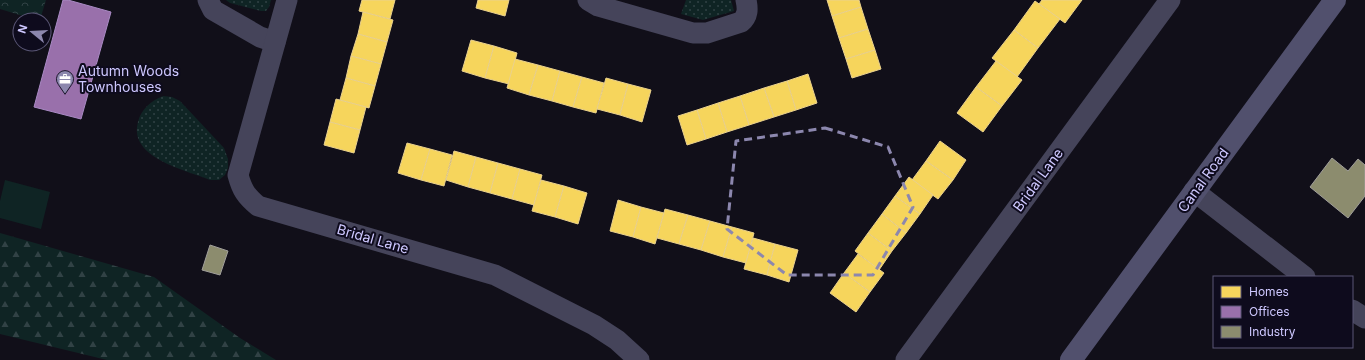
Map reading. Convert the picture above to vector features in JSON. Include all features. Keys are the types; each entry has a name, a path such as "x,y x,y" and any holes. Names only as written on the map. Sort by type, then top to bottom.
{"street":[{"path":"208,0 213,10 260,37 276,42"},
{"name":"Bridal Lane","path":"287,0 238,175 242,188 248,198 258,206 495,275 594,325 617,340 639,360"},
{"path":"588,0 598,6 693,33 707,33 741,22 747,13 746,0"},
{"name":"Bridal Lane","path":"906,360 1170,0"},
{"name":"Canal Road","path":"1071,360 1335,0"},
{"path":"1194,191 1305,276"},
{"path":"1353,311 1365,318"}],"highlighted area":[{"path":"825,128 888,147 913,207 873,275 787,275 727,229 736,141"}],"green space":[{"path":"0,0 46,0 42,12 12,13 0,9"},
{"path":"226,0 271,0 266,11 261,11 230,3"},
{"path":"686,0 731,0 734,11 703,20 681,14"},
{"path":"163,96 172,97 180,101 224,148 228,159 228,168 225,175 219,180 210,180 174,167 150,154 142,145 137,134 139,117 147,106 154,100"},
{"path":"5,180 50,192 41,229 0,218 0,201"},
{"path":"0,233 154,277 240,338 276,360 107,360 0,334"}],"building: Homes":[{"path":"362,0 395,0 390,19 359,11"},
{"path":"478,0 509,0 505,16 476,8"},
{"path":"827,0 859,0 861,7 832,16"},
{"path":"1042,0 1082,0 1065,23 1039,4"},
{"path":"1035,1 1060,19 1038,48 1014,30"},
{"path":"861,7 868,29 839,38 832,16"},
{"path":"363,12 393,20 387,42 358,34"},
{"path":"868,29 875,50 846,59 839,38"},
{"path":"1014,30 1038,48 1017,77 992,58"},
{"path":"358,34 387,42 381,64 351,56"},
{"path":"471,40 494,46 485,78 462,71"},
{"path":"494,46 517,53 509,84 485,78"},
{"path":"875,50 881,69 852,78 846,59"},
{"path":"351,56 381,64 375,86 346,78"},
{"path":"515,59 538,65 529,95 507,88"},
{"path":"996,61 1022,80 1002,106 976,87"},
{"path":"538,65 560,71 552,101 529,95"},
{"path":"560,71 582,77 573,107 552,101"},
{"path":"808,74 817,103 796,110 787,81"},
{"path":"582,77 604,83 596,113 573,107"},
{"path":"346,78 375,86 369,108 340,100"},
{"path":"606,78 628,84 620,115 597,109"},
{"path":"787,81 796,110 774,117 764,88"},
{"path":"628,84 651,90 642,122 620,115"},
{"path":"976,87 1002,106 983,132 957,113"},
{"path":"764,88 774,117 749,125 740,96"},
{"path":"740,96 749,125 727,132 718,103"},
{"path":"336,99 366,107 360,130 330,122"},
{"path":"718,103 727,132 706,139 697,110"},
{"path":"697,110 706,139 687,145 678,116"},
{"path":"330,122 360,130 354,153 324,145"},
{"path":"940,141 966,160 953,180 926,161"},
{"path":"407,143 430,149 421,180 398,173"},
{"path":"430,149 452,155 444,186 421,180"},
{"path":"454,151 476,157 468,187 446,180"},
{"path":"476,157 498,163 490,193 468,187"},
{"path":"926,161 953,180 938,199 912,180"},
{"path":"498,163 520,169 512,199 490,193"},
{"path":"520,169 542,175 534,205 512,199"},
{"path":"909,177 933,195 920,214 895,196"},
{"path":"541,180 564,186 555,217 532,211"},
{"path":"564,186 587,193 578,224 555,217"},
{"path":"895,196 920,214 906,233 882,214"},
{"path":"618,200 641,207 633,237 610,231"},
{"path":"641,207 664,213 655,244 633,237"},
{"path":"665,209 688,215 679,244 657,238"},
{"path":"882,214 906,233 892,251 868,233"},
{"path":"688,215 710,221 701,250 679,244"},
{"path":"710,221 732,227 723,257 701,250"},
{"path":"732,227 754,233 746,263 723,257"},
{"path":"868,233 892,251 879,270 855,251"},
{"path":"753,238 775,244 767,275 744,269"},
{"path":"775,244 798,250 789,282 767,275"},
{"path":"858,254 884,273 870,292 844,273"},
{"path":"844,273 870,292 856,312 830,293"}],"building: Offices":[{"path":"63,0 68,0 111,12 81,119 34,107 49,52 52,52 52,41"}],"building: Industry":[{"path":"1332,158 1348,171 1358,159 1365,165 1365,196 1348,218 1310,187"},
{"path":"210,245 228,251 220,275 202,270"}],"place":[{"name":"Autumn Woods Townhouses","path":"65,94"}]}
